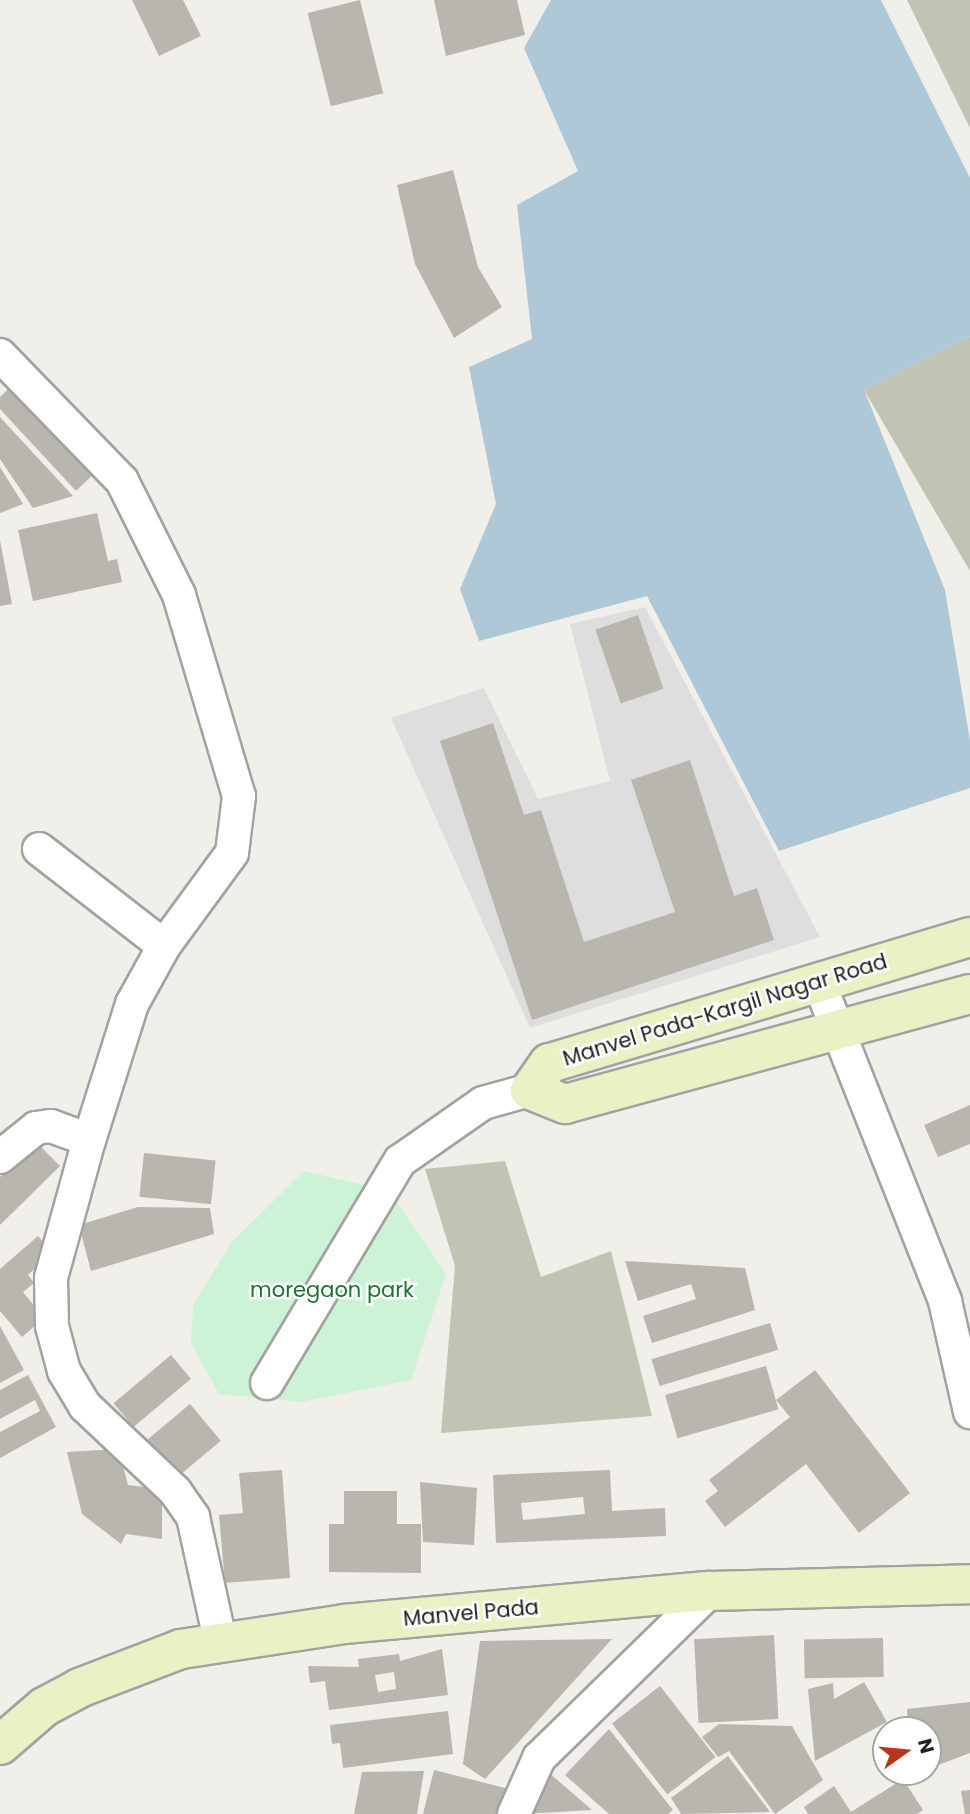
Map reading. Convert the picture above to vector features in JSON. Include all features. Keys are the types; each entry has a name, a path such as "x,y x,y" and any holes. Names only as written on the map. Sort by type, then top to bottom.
{"main road":[{"name":"Manvel Pada-Kargil Nagar Road","path":"970,937 818,980 550,1063 530,1090 565,1104 842,1031 970,994"},
{"name":"Manvel Pada","path":"0,1745 44,1707 79,1688 181,1649 344,1624 710,1591 970,1584"}],"street":[{"path":"0,355 122,481 179,595 239,796 232,853 163,947 132,1004 89,1140 51,1278 52,1326 64,1371 85,1406 193,1517 221,1644"},
{"path":"39,849 163,947"},
{"path":"818,980 842,1031 945,1301 970,1412"},
{"path":"267,1383 400,1161 483,1103 530,1090"},
{"path":"0,1157 36,1128 51,1126 89,1140"},
{"path":"514,1814 539,1758 710,1591"}],"shaded area":[{"path":"907,0 970,0 970,128"},
{"path":"970,336 970,571 864,390"},
{"path":"645,607 820,937 530,1028 391,718 484,688 538,799 610,781 570,624"},
{"path":"505,1161 541,1277 611,1251 652,1416 441,1433 455,1266 425,1169"}],"green space":[{"name":"moregaon park","path":"304,1171 389,1191 446,1274 411,1380 301,1402 219,1394 191,1343 193,1305 232,1242"}],"water":[{"path":"551,0 881,0 970,178 970,336 864,390 945,590 970,741 970,788 779,851 647,596 479,641 460,589 496,504 469,367 532,339 517,205 578,171 524,48"}],"building":[{"path":"132,0 183,0 201,36 159,56"},
{"path":"360,0 383,93 331,106 308,13"},
{"path":"434,0 517,0 525,35 446,56"},
{"path":"453,170 478,267 502,307 454,338 415,264 397,185"},
{"path":"19,379 101,467 76,491 0,409 0,397"},
{"path":"0,417 73,496 33,508 0,459"},
{"path":"0,467 23,504 0,513"},
{"path":"97,513 108,561 117,559 122,582 33,601 18,530"},
{"path":"0,540 12,604 0,606"},
{"path":"638,615 663,689 621,703 595,630"},
{"path":"493,723 524,815 541,810 584,942 675,912 631,780 690,760 734,896 757,888 774,940 532,1020 440,741"},
{"path":"970,1105 970,1144 938,1157 924,1125"},
{"path":"36,1142 60,1166 0,1225 0,1177"},
{"path":"144,1153 216,1161 211,1204 139,1197"},
{"path":"138,1207 210,1208 214,1234 91,1271 79,1225"},
{"path":"38,1236 47,1247 38,1255 43,1261 28,1275 34,1283 23,1292 44,1318 22,1337 0,1311 0,1269"},
{"path":"625,1261 745,1268 755,1310 652,1343 643,1316 696,1299 691,1284 638,1301"},
{"path":"770,1323 778,1350 660,1386 651,1359"},
{"path":"0,1326 24,1370 0,1383"},
{"path":"171,1355 191,1379 133,1427 114,1403"},
{"path":"766,1366 778,1409 677,1438 665,1395"},
{"path":"815,1370 910,1493 859,1533 806,1464 725,1527 705,1501 718,1491 709,1480 790,1417 776,1400"},
{"path":"28,1375 56,1427 0,1458 0,1432 40,1411 35,1400 0,1419 0,1390"},
{"path":"190,1404 221,1441 179,1476 148,1439"},
{"path":"119,1449 128,1485 162,1489 162,1539 126,1534 121,1544 82,1514 67,1452"},
{"path":"282,1470 290,1578 225,1583 219,1515 243,1513 239,1473"},
{"path":"610,1470 612,1511 665,1508 666,1536 496,1543 493,1475","holes":["583,1497 585,1514 523,1520 521,1503"]},
{"path":"420,1482 477,1488 474,1545 423,1542"},
{"path":"344,1491 397,1491 397,1524 421,1524 421,1573 329,1572 329,1524 344,1524"},
{"path":"774,1635 778,1719 699,1723 694,1639"},
{"path":"883,1638 884,1677 805,1678 804,1639"},
{"path":"612,1639 485,1779 463,1764 480,1641"},
{"path":"442,1649 448,1695 329,1710 325,1681 310,1683 308,1666 359,1667 358,1659 399,1654 400,1661","holes":["394,1672 396,1689 378,1692 375,1675"]},
{"path":"864,1682 884,1716 872,1716 872,1730 815,1761 808,1689 833,1683 834,1699"},
{"path":"660,1686 715,1757 667,1794 612,1724"},
{"path":"970,1702 970,1753 942,1764 942,1716 907,1716 907,1709"},
{"path":"448,1711 453,1754 343,1768 340,1743 332,1744 330,1725"},
{"path":"719,1724 792,1726 823,1780 775,1814 729,1751 718,1757 702,1737"},
{"path":"609,1729 673,1810 668,1814 609,1814 565,1775"},
{"path":"728,1756 770,1812 681,1814 671,1798"},
{"path":"434,1770 509,1789 503,1814 423,1814"},
{"path":"424,1771 417,1814 354,1814 362,1772"},
{"path":"548,1772 592,1810 524,1814"},
{"path":"834,1786 851,1812 892,1786 908,1786 923,1810 917,1814 808,1814 804,1807"},
{"path":"970,1790 970,1814 965,1814 961,1791"}]}
